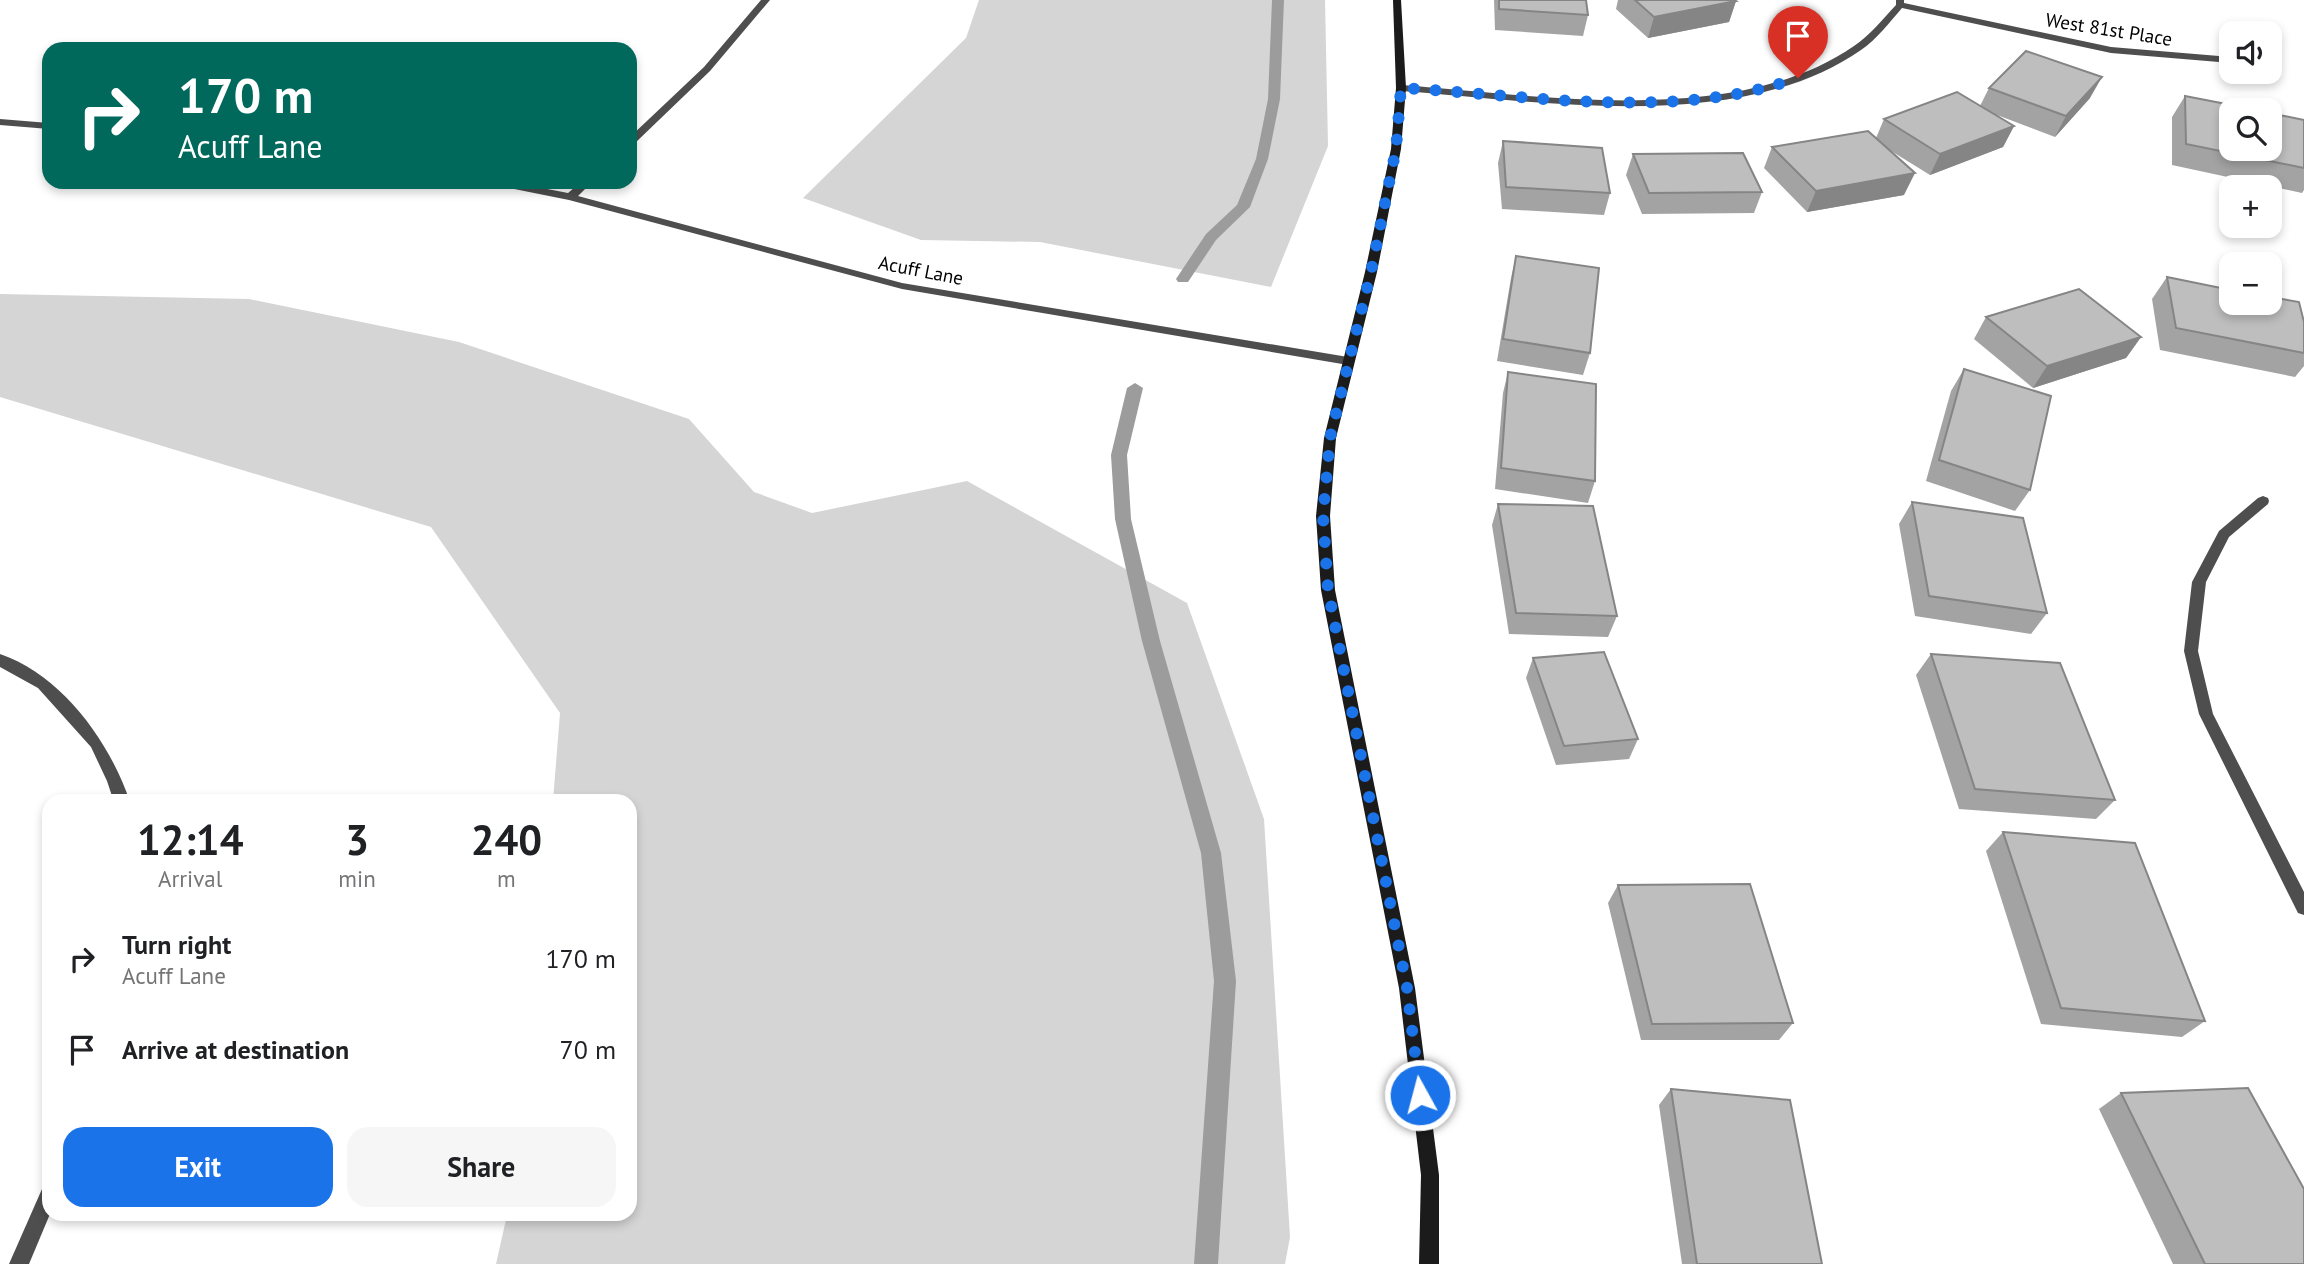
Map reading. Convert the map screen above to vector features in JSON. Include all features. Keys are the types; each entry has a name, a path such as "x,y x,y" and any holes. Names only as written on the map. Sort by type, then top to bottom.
{"street":[{"path":"637,135 707,68 766,0"},
{"path":"1397,0 1401,88 1396,149 1371,272 1330,438 1323,516 1328,590 1407,988 1430,1175 1429,1264"},
{"path":"1401,88 1646,103 1729,96 1785,83 1836,62 1857,50 1877,32 1900,3"},
{"name":"West 81st Place","path":"1900,3 2111,50 2219,59"},
{"path":"0,122 42,125"},
{"name":"Acuff Lane","path":"530,189 570,197 902,286 1348,361"},
{"path":"570,197 579,189"},
{"path":"2263,501 2224,534 2199,582 2190,651 2206,714 2304,908"},
{"path":"0,660 43,684 96,743 116,780 120,794"},
{"path":"19,1264 42,1212"}],"shaded area":[{"path":"979,0 1325,0 1328,146 1271,287 1040,242 921,240 803,198 966,38"},
{"path":"0,294 249,299 459,342 689,419 754,492 812,513 967,481 1187,603 1264,819 1290,1237 1285,1264 496,1264 506,1221 637,1221 637,794 554,794 560,713 431,527 0,397"}],"building":[{"path":"1499,0 1586,0 1588,15 1499,9"},
{"path":"1635,0 1734,0 1736,1 1654,17"},
{"path":"2026,51 2102,77 2066,116 1989,88"},
{"path":"1957,92 2014,126 1940,154 1884,119"},
{"path":"2185,96 2219,103 2219,151 2186,144"},
{"path":"2282,115 2304,120 2304,168 2270,161 2282,161"},
{"path":"1868,131 1915,173 1816,191 1772,147"},
{"path":"1503,141 1602,148 1610,193 1506,187"},
{"path":"1743,153 1762,192 1649,193 1633,154"},
{"path":"1516,256 1599,268 1590,353 1503,339"},
{"path":"2167,277 2219,288 2219,315 2282,315 2282,299 2299,302 2304,322 2304,353 2176,328"},
{"path":"2079,289 2141,337 2047,366 1986,317"},
{"path":"1964,369 2051,396 2030,490 1939,460"},
{"path":"1508,372 1596,384 1595,481 1501,468"},
{"path":"1912,502 2023,518 2047,613 1929,596"},
{"path":"1498,504 1593,506 1617,616 1516,613"},
{"path":"1604,652 1638,739 1564,746 1533,658"},
{"path":"1931,654 2060,663 2115,800 1975,789"},
{"path":"2003,832 2135,843 2205,1021 2061,1008"},
{"path":"1750,884 1793,1023 1652,1024 1618,885"},
{"path":"2248,1088 2304,1189 2304,1264 2205,1264 2121,1093"},
{"path":"1671,1089 1790,1100 1822,1264 1697,1264"}],"waterway":[{"path":"1183,279 1211,237 1243,207 1262,159 1274,99 1278,0"},
{"path":"1135,388 1119,455 1123,519 1151,641 1211,853 1225,981 1206,1264"}],"route":[{"path":"1420,1095 1407,988 1328,590 1323,516 1330,438 1371,272 1396,149 1401,88 1646,103 1729,96 1798,78"}]}
